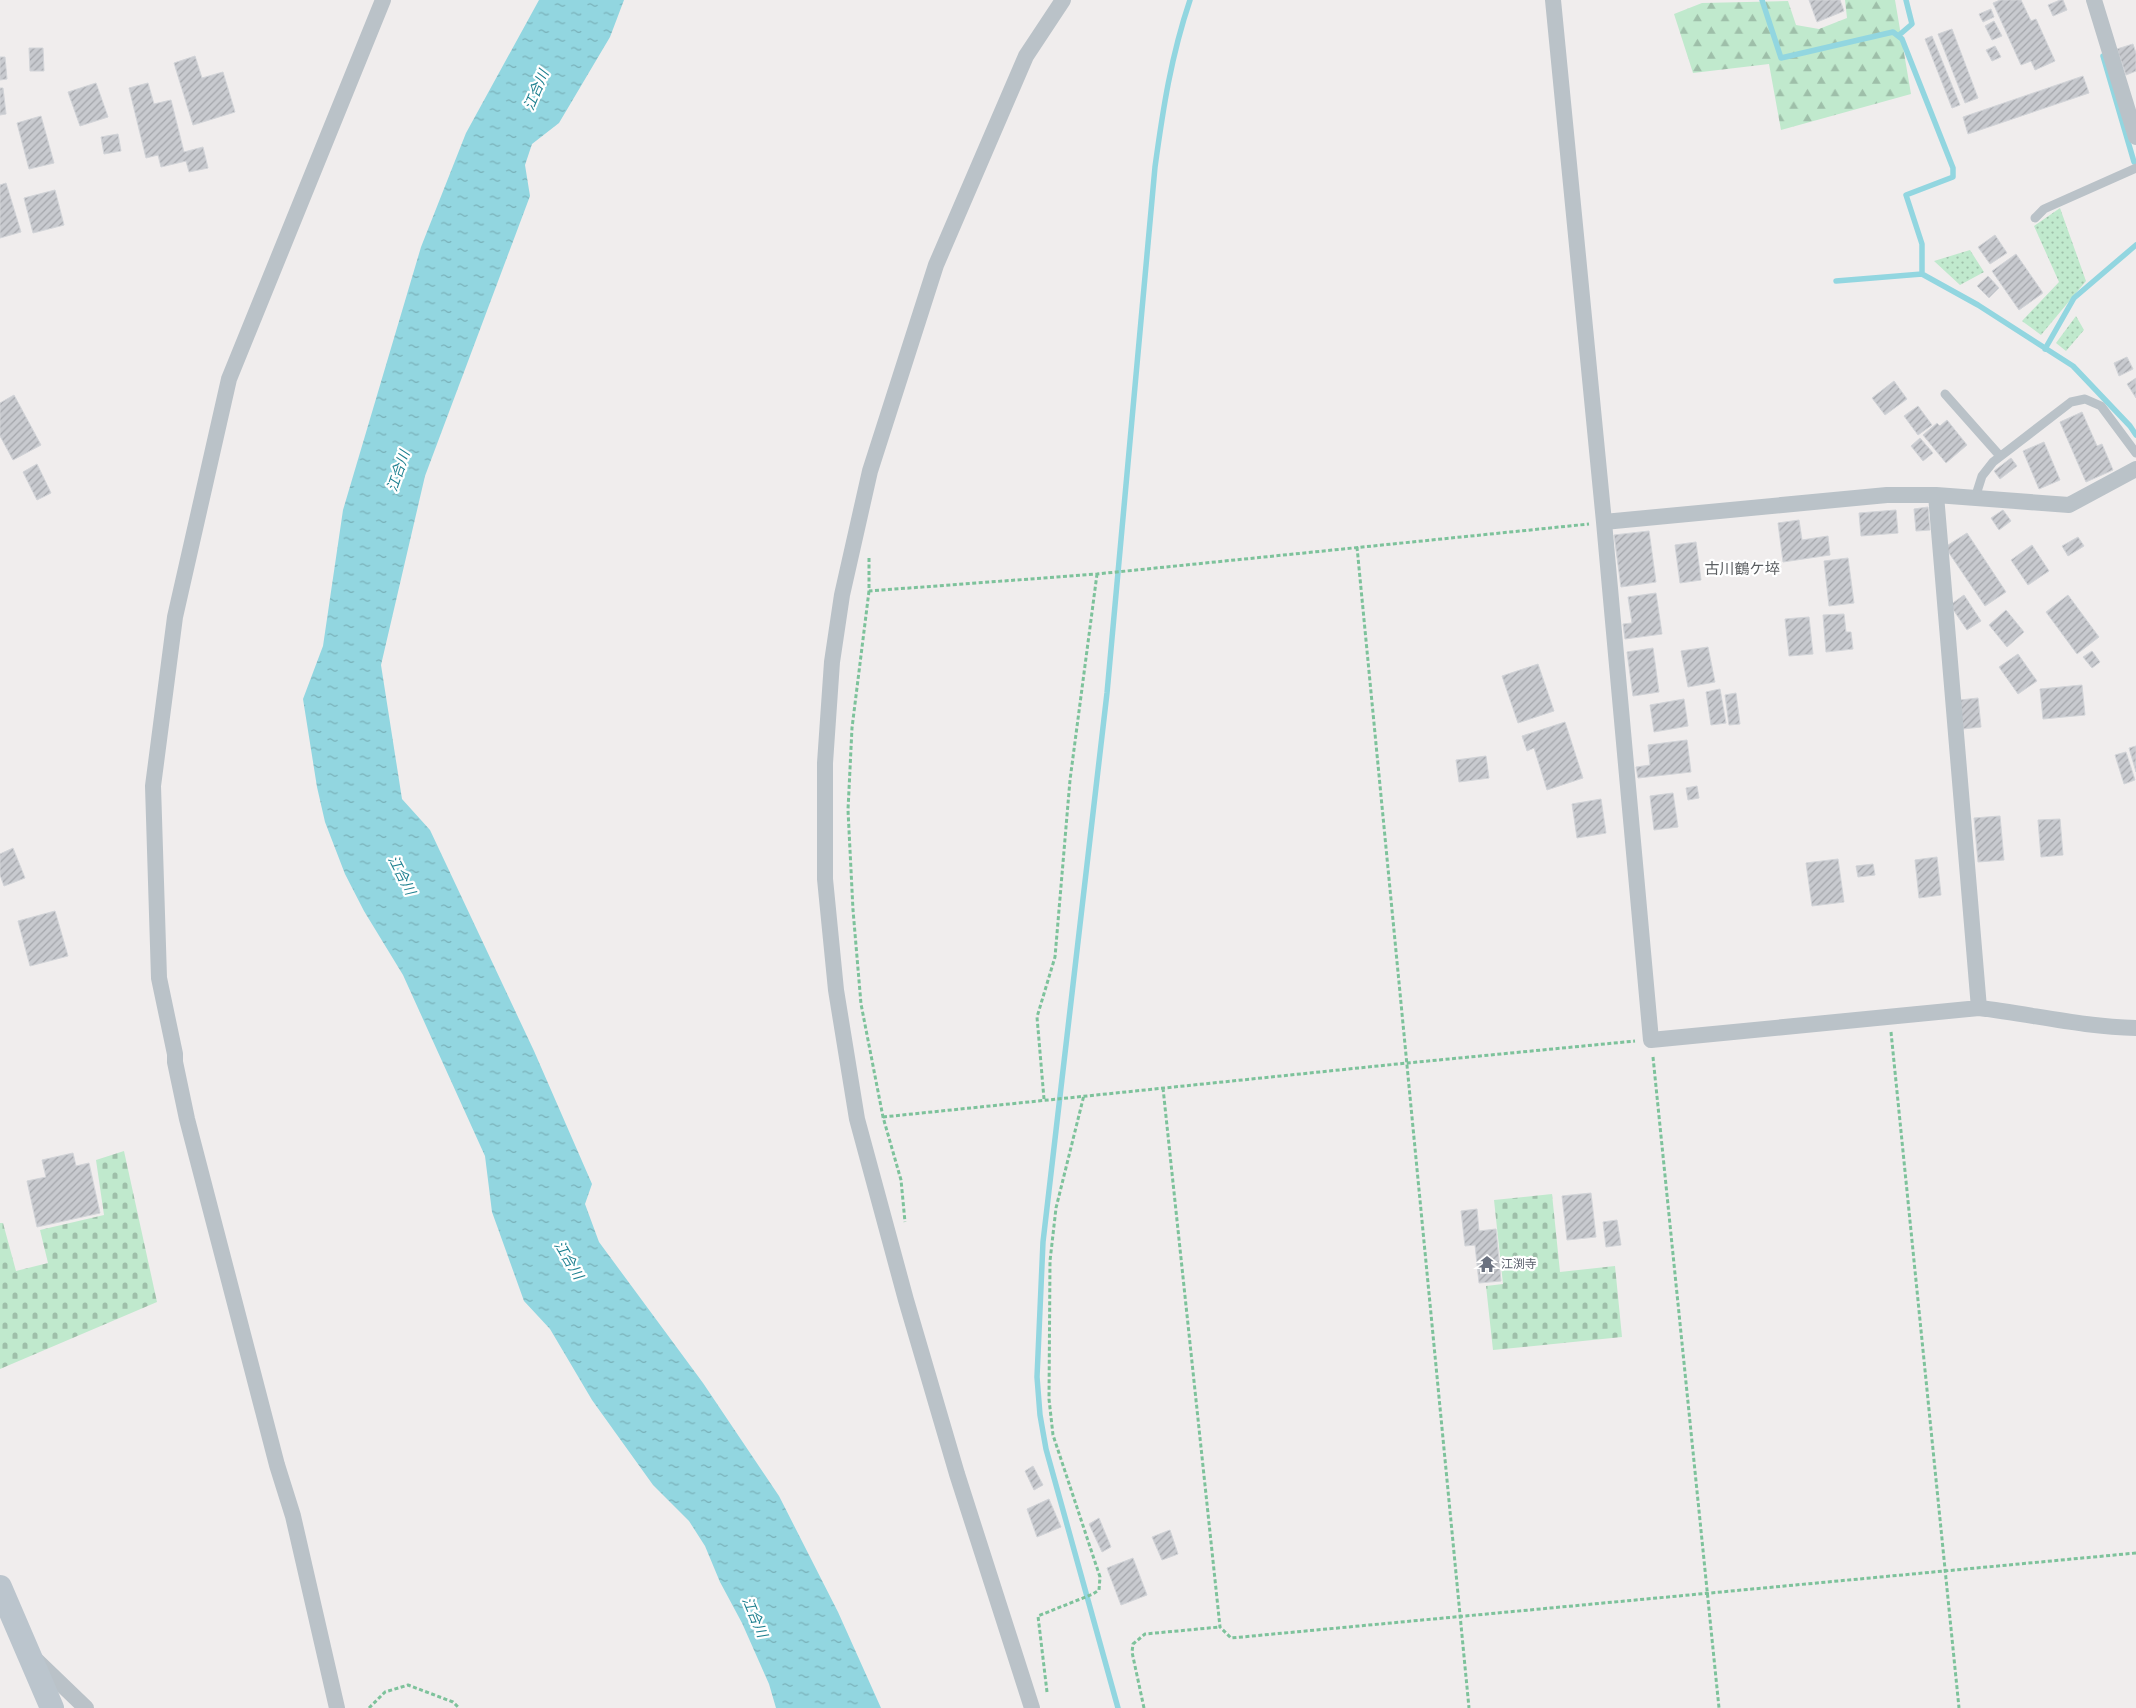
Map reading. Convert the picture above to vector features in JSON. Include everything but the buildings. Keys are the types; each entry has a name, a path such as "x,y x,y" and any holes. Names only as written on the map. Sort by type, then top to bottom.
{"street":[{"path":"336,1708 293,1516 277,1465 187,1119 175,1062 159,978 153,786 175,617 229,379 383,0"},
{"path":"1032,1708 954,1465 906,1300 857,1119 836,990 825,879 825,763 832,662 842,596 870,471 936,265 1026,56 1063,0"},
{"path":"1553,0 1604,522 1651,1040 1979,1008 2109,1028 2136,1028"},
{"path":"2094,0 2136,137"},
{"path":"1604,522 1888,495 1936,495 2069,505 2136,469"},
{"path":"1936,495 1979,1008"},
{"path":"0,1587 6,1615 30,1653 52,1708"},
{"path":"30,1653 86,1708"}],"lane":[{"path":"2035,218 2044,209 2136,168"},
{"path":"1946,394 2000,456"},
{"path":"1975,498 1982,476 2000,456 2071,402 2085,399 2100,406 2136,453"}],"path":[{"path":"869,591 1102,574 1604,522"},
{"path":"1357,547 1469,1708"},
{"path":"869,554 869,591 852,728 848,810 861,1004 883,1117 901,1180 905,1226"},
{"path":"1044,1099 1038,1017 1055,957 1070,780 1097,574"},
{"path":"1889,1017 1959,1708"},
{"path":"883,1117 1053,1098 1651,1040 1719,1708"},
{"path":"1163,1088 1220,1627 1231,1638 2136,1553"},
{"path":"1048,1699 1038,1616 1093,1594 1099,1590 1100,1577 1053,1435 1049,1399 1050,1260 1056,1208 1084,1095"},
{"path":"1144,1708 1132,1652 1133,1644 1145,1634 1220,1627"},
{"path":"369,1708 385,1692 408,1685 453,1702 459,1708"}],"green space":[{"path":"1845,0 1895,0 1911,94 1781,130 1769,64 1693,73 1674,14 1702,3 1788,1 1796,25 1819,29 1847,18"},
{"path":"2060,208 2086,281 2041,335 2022,321 2059,282 2034,226"},
{"path":"1970,250 1984,272 1960,285 1934,261"},
{"path":"2076,316 2084,330 2066,351 2056,343"},
{"path":"124,1151 157,1302 0,1369 0,1223 3,1223 16,1271 48,1263 40,1230 104,1215 96,1160"},
{"path":"1552,1194 1560,1272 1615,1266 1622,1337 1493,1350 1486,1286 1503,1284 1494,1200"}],"water":[{"name":"江合川","path":"539,0 624,0 610,37 559,123 532,144 525,165 530,196 425,476 381,665 402,799 430,830 534,1051 592,1184 585,1204 599,1242 703,1383 779,1496 838,1612 881,1708 776,1708 769,1684 742,1623 720,1582 705,1546 689,1521 653,1485 592,1400 550,1329 524,1301 492,1212 485,1156 403,975 364,911 345,874 325,822 317,787 303,699 323,646 343,510 421,247 466,133"}],"waterway":[{"path":"1118,1708 1046,1449 1040,1415 1037,1377 1043,1242 1107,693 1155,167 1173,62 1190,0"},
{"path":"1762,0 1781,58 1893,32 1902,39 1953,168 1953,177 1906,195 1922,244 1922,274"},
{"path":"1898,36 1912,24 1906,0"},
{"path":"2103,56 2134,162"},
{"path":"2045,349 2074,298 2136,245"},
{"path":"1836,281 1922,274 1978,305 2073,366 2130,426 2136,435"}],"place":[{"name":"江渕寺","path":"1487,1264"}],"district":[{"name":"古川鶴ケ埣","path":"1742,568"}]}
